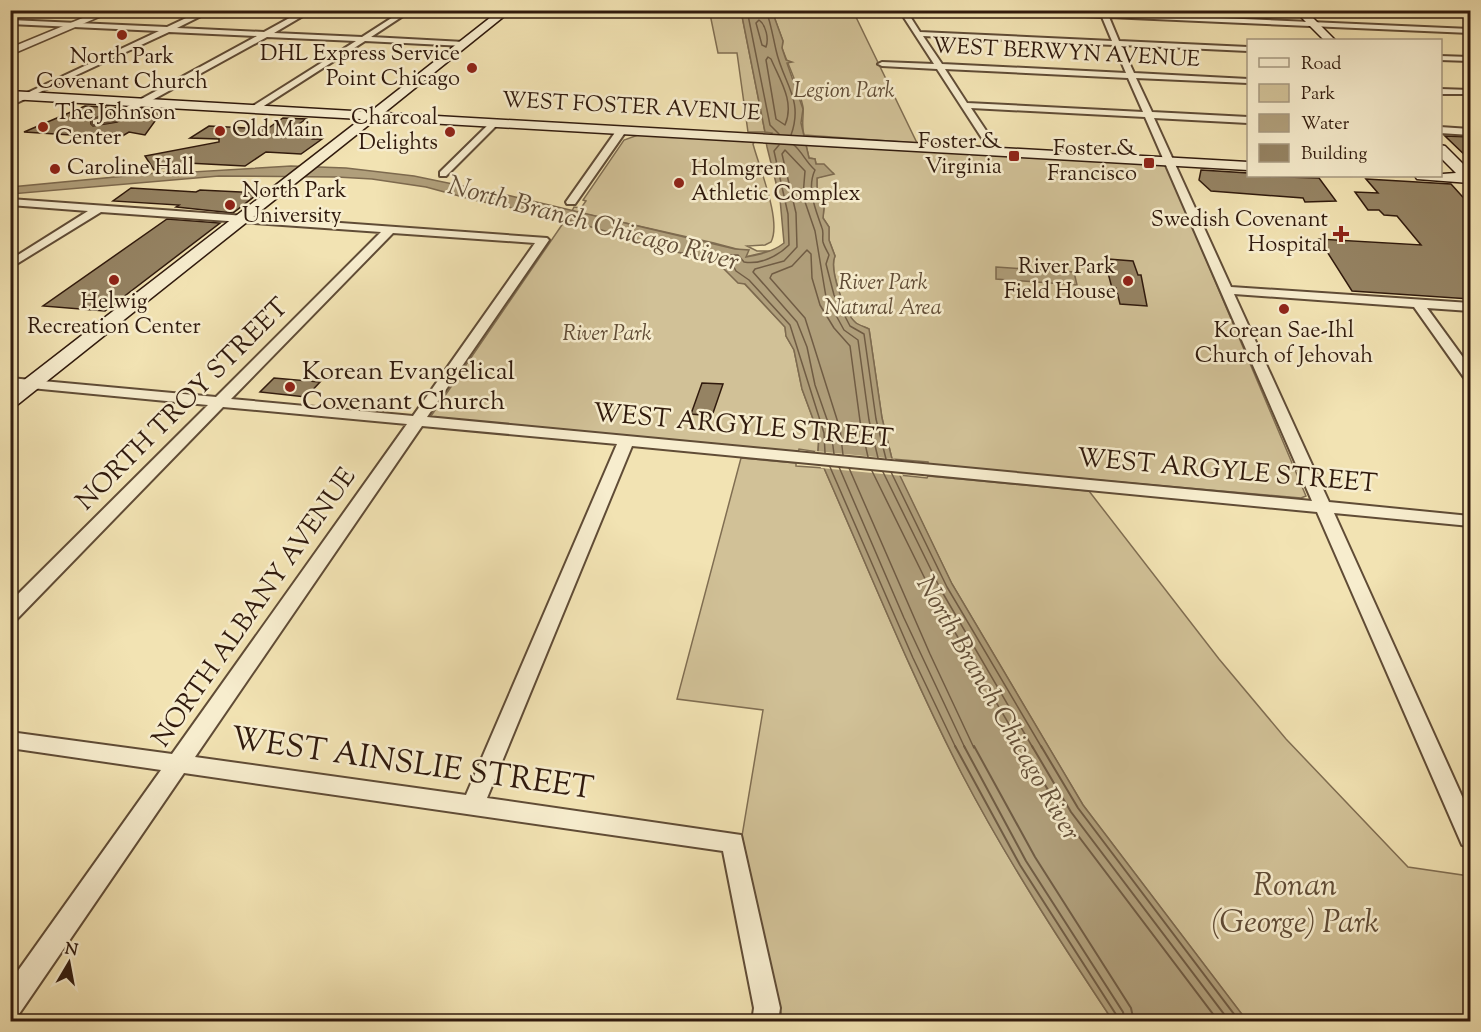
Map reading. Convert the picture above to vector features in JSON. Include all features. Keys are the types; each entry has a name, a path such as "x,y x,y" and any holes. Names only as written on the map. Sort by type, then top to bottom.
{"main road":[{"path":"10,401 507,10"},
{"path":"1299,10 1329,39"},
{"name":"WEST FOSTER AVENUE","path":"10,94 1247,165"},
{"path":"1442,151 1470,178"},
{"path":"1442,177 1470,178"}],"street":[{"path":"10,52 111,10"},
{"path":"10,104 210,10"},
{"path":"96,122 113,117 142,102 310,10"},
{"path":"256,108 409,10"},
{"path":"902,10 988,141"},
{"path":"983,10 1103,13 1470,31"},
{"path":"1103,13 1470,835"},
{"path":"10,22 464,44"},
{"path":"919,34 1247,49"},
{"path":"1442,58 1470,59"},
{"name":"WEST BERWYN AVENUE","path":"882,63 1247,81"},
{"path":"1442,91 1470,92"},
{"path":"964,105 1247,120"},
{"path":"443,174 496,122"},
{"path":"571,202 619,134 620,129"},
{"path":"1442,130 1470,132"},
{"path":"10,202 390,229"},
{"path":"10,265 99,208"},
{"name":"NORTH ALBANY AVENUE","path":"10,1005 543,240 390,229"},
{"name":"NORTH TROY STREET","path":"10,614 390,229"},
{"path":"1227,290 1470,307"},
{"path":"1418,304 1470,376"},
{"name":"WEST ARGYLE STREET","path":"10,382 1470,521"},
{"path":"473,805 626,442"},
{"name":"WEST AINSLIE STREET","path":"10,740 733,842 767,1008 765,1022"}],"green space":[{"name":"Legion Park","path":"675,11 741,11 765,132 748,132 737,53 718,53 710,14 674,14"},
{"name":"Legion Park","path":"772,11 853,11 917,143 804,135 803,107 782,48 783,41"},
{"name":"Holmgren Athletic Complex","path":"638,135 755,141 753,144 772,208 774,233 771,242 765,245 747,246 757,251 770,251 745,257 740,250 714,243 572,211 574,207 581,208 586,201 583,200 624,140"},
{"name":"River Park Natural Area","path":"806,145 1166,165 1306,496 1301,498 928,465 928,462 892,459 882,418 869,329 859,325 851,318 842,301 834,271 835,256 829,240 829,227 823,218 824,208 817,194 817,178 833,173 816,164 815,159 809,158"},
{"name":"River Park","path":"566,219 676,252 715,258 725,263 785,327 786,336 794,350 802,389 819,435 818,452 799,449 798,452 432,417"},
{"path":"741,458 824,468 908,661 962,774 1016,869 1113,1021 780,1021 781,1013 742,836 763,710 677,699"},
{"name":"Ronan (George) Park","path":"899,475 1089,491 1219,659 1286,739 1408,867 1469,876 1470,1021 1247,1021 1083,805 952,584"}],"water":[{"name":"North Branch Chicago River","path":"741,11 772,11 783,41 782,48 786,60 792,62 787,63 803,109 801,123 809,158 815,159 816,164 824,164 834,174 817,178 817,194 824,208 823,218 829,227 829,240 835,256 834,271 839,291 851,318 869,329 882,418 892,459 952,584 1083,805 1247,1021 1113,1021 997,838 925,699 824,468 818,452 819,435 802,389 794,350 786,336 785,327 745,284 738,283 724,269 725,263 715,258 676,252 561,218 474,200 426,187 372,179 219,176 11,194 11,187 178,171 176,173 291,166 346,168 414,176 511,196 735,249 749,250 746,257 761,254 784,243 780,199 766,142 772,133 765,132"},
{"path":"996,267 1074,272 1077,285 996,279"}],"pier":[{"path":"815,451 895,459 903,476 821,468"}],"building":[{"path":"85,106 121,108 91,119 93,126 117,122 141,109 163,110 145,135 129,132 119,138 24,132"},
{"path":"283,118 306,119 289,131 318,135 313,139 322,139 301,154 266,152 245,166 187,163 154,170 145,156 219,142 219,139 190,138 209,126 267,129"},
{"path":"1445,136 1470,137 1470,160"},
{"path":"1201,170 1247,173 1247,177 1319,178 1336,201 1305,202 1303,198 1211,191 1199,180"},
{"path":"1366,179 1451,184 1470,205 1470,299 1352,291 1319,239 1421,245 1397,216 1384,215 1379,210 1368,210 1355,192 1378,193"},
{"path":"131,188 259,193 233,213 176,207 179,205 113,201"},
{"name":"Helwig Recreation Center","path":"167,219 220,223 105,311 43,306"},
{"name":"River Park Field House","path":"1108,259 1133,261 1138,275 1141,275 1147,306 1120,304 1116,288 1112,288 1108,273 1112,274"},
{"name":"Korean Evangelical Covenant Church","path":"274,378 320,382 306,397 260,392"},
{"path":"702,383 723,384 712,416 691,414"}],"place":[{"name":"North Park Covenant Church","path":"122,35"},
{"name":"DHL Express Service Point Chicago","path":"472,68"},
{"name":"The Johnson Center","path":"43,127"},
{"name":"Old Main","path":"220,131"},
{"name":"Charcoal Delights","path":"450,132"},
{"name":"Foster & Virginia","path":"1014,156"},
{"name":"Foster & Francisco","path":"1149,163"},
{"name":"Caroline Hall","path":"55,169"},
{"name":"Holmgren Athletic Complex","path":"679,183"},
{"name":"North Park University","path":"230,205"},
{"name":"Swedish Covenant Hospital","path":"1341,234"},
{"name":"Helwig Recreation Center","path":"114,280"},
{"name":"River Park Field House","path":"1128,281"},
{"name":"Korean Sae-Ihl Church of Jehovah","path":"1284,309"},
{"name":"Korean Evangelical Covenant Church","path":"290,387"}]}
